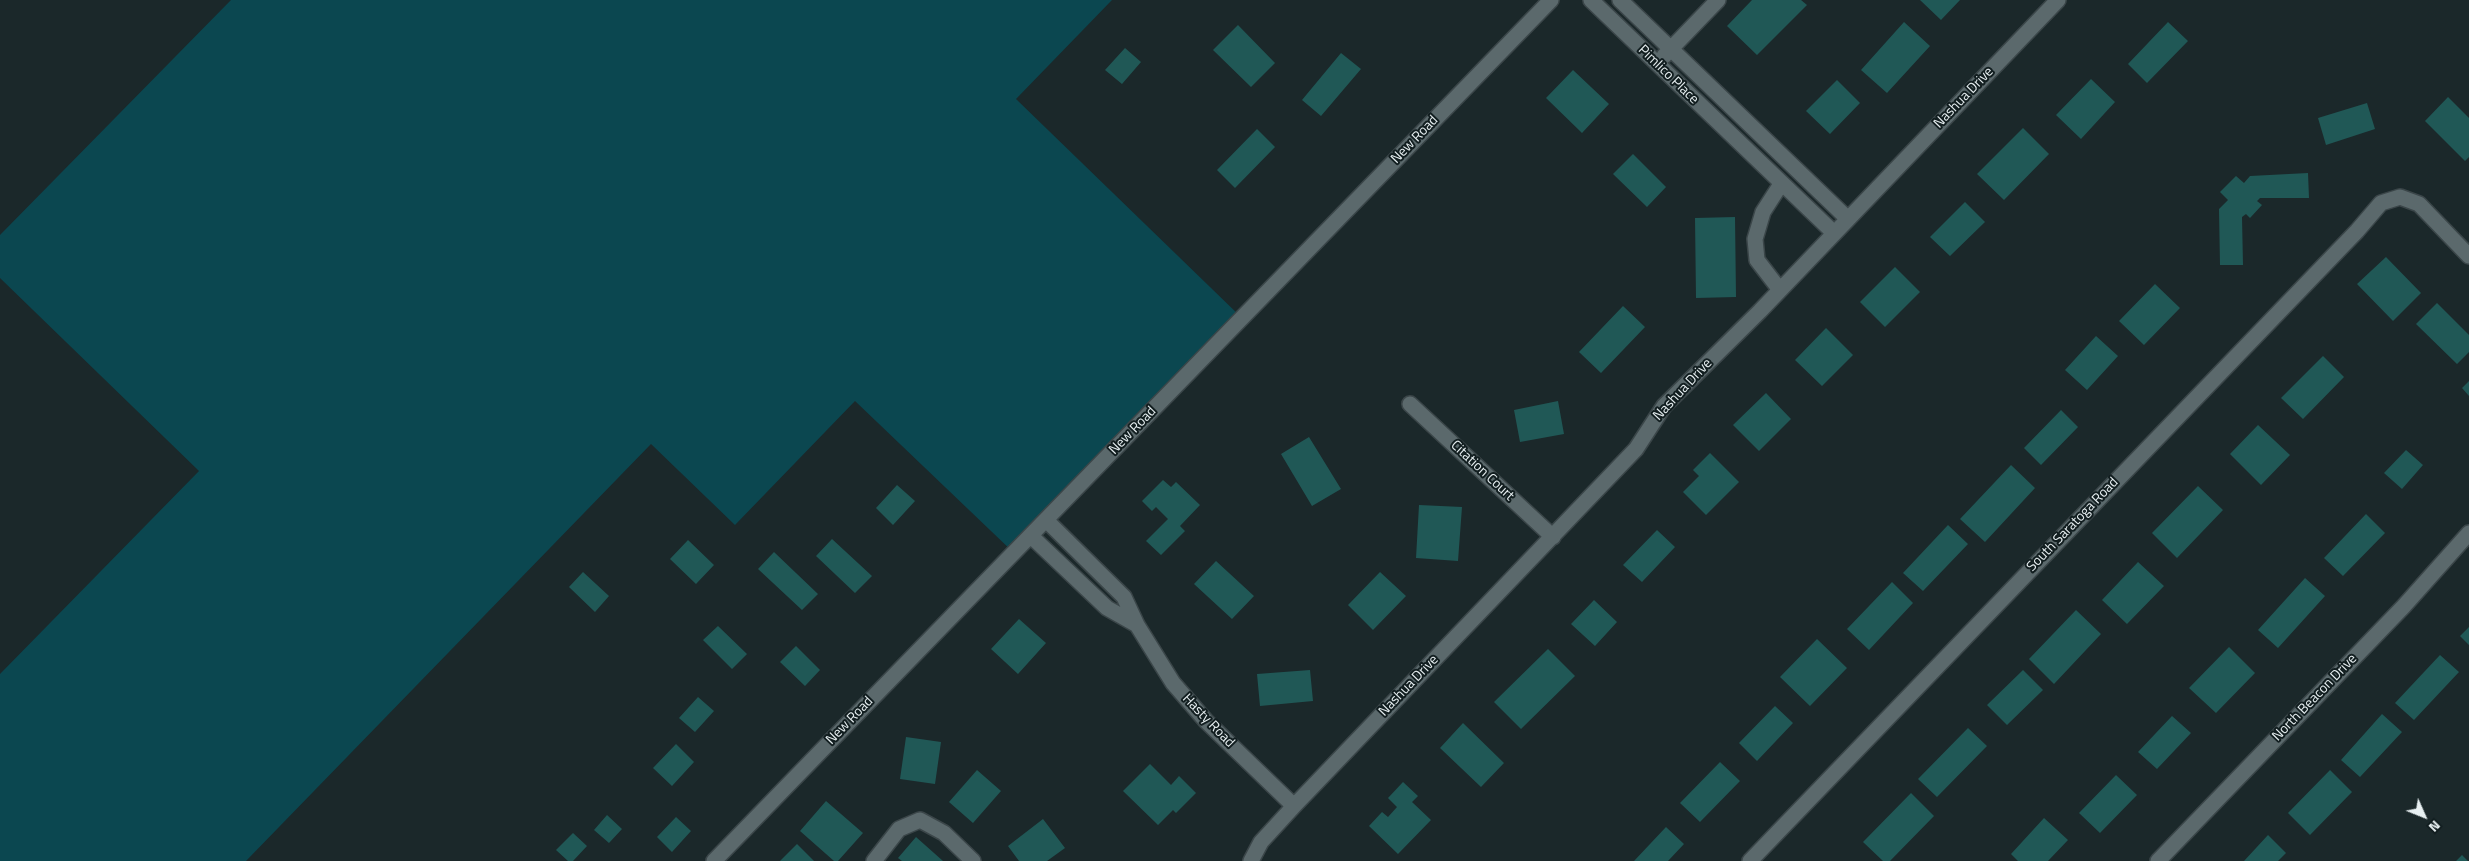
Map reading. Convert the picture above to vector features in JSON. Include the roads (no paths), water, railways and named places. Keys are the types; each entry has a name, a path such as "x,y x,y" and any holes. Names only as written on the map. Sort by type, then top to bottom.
{"street":[{"name":"New Road","path":"714,861 1551,0"},
{"name":"Pimlico Place","path":"1591,0 1834,234"},
{"name":"Pimlico Place","path":"1620,0 1759,135 1848,218"},
{"path":"1656,64 1718,0"},
{"name":"Nashua Drive","path":"1251,861 1261,842 1294,806 1636,450 1664,406 1780,290 2058,0"},
{"path":"1745,149 1759,135"},
{"path":"1780,290 1757,260 1755,239 1763,212 1781,184"},
{"name":"South Saratoga Road","path":"1750,861 2343,245 2381,203 2400,197 2419,204 2469,256"},
{"name":"Citation Court","path":"1410,404 1553,537"},
{"name":"Hasty Road","path":"1046,520 1124,597 1137,625 1172,683 1206,721 1294,806"},
{"name":"North Beacon Drive","path":"2158,861 2404,606 2469,533"},
{"name":"Hasty Road","path":"1031,536 1107,608 1137,625"},
{"path":"874,861 899,829 920,820 944,833 972,861"}]}
